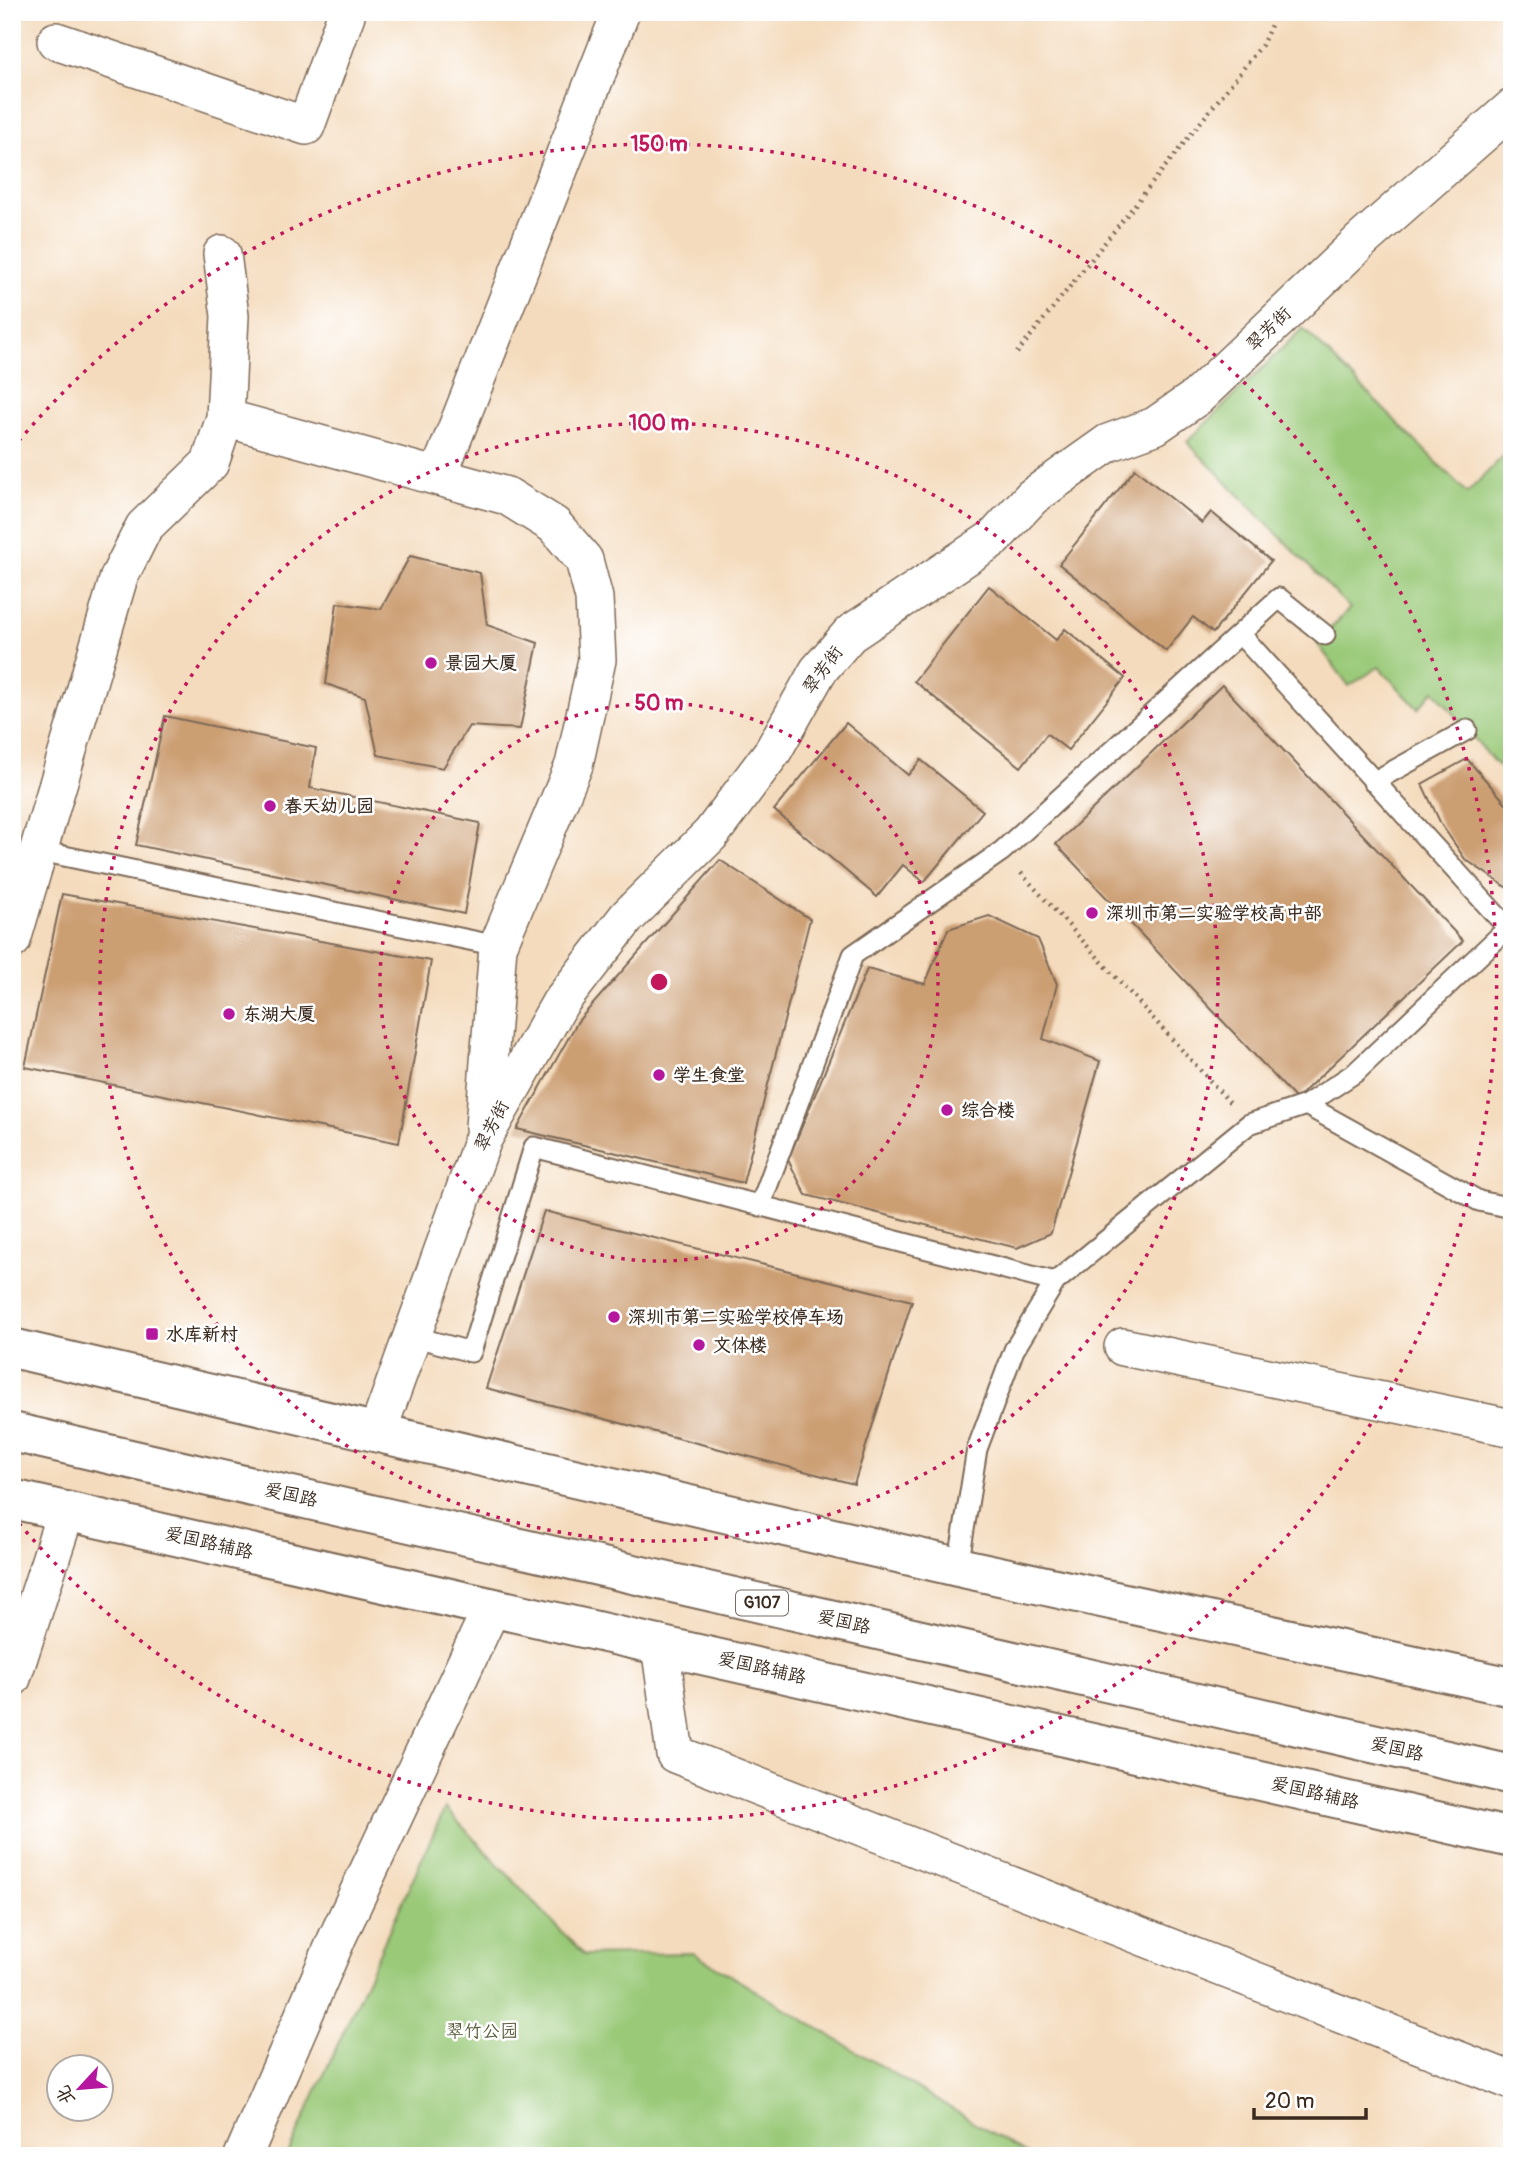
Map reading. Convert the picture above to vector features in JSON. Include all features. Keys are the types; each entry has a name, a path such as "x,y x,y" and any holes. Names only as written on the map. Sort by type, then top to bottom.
{"main road":[{"path":"12,1348 958,1567 1512,1687"},
{"name":"爱国路","path":"12,1432 1512,1775"},
{"name":"爱国路辅路","path":"12,1499 1512,1838"}],"street":[{"path":"56,41 306,126 347,12"},
{"path":"438,476 621,12"},
{"name":"翠芳街","path":"377,1433 483,1139 560,1003 627,917 711,834 774,751 818,671 850,634 994,538 1032,497 1108,443 1155,426 1197,397 1362,240 1512,108"},
{"path":"12,940 119,577 144,527 210,463 225,418 230,316 222,254"},
{"path":"225,418 507,496 554,525 584,560 594,598 597,660 574,765 498,946 483,1139"},
{"path":"1123,1347 1512,1428"},
{"path":"13,1671 66,1511"},
{"path":"243,2156 338,1936 492,1607"},
{"path":"660,1645 675,1754 1512,2081"}],"lane":[{"path":"760,1206 853,955 1002,851 1279,598 1325,635"},
{"path":"958,1567 977,1449 1014,1350 1055,1282 1249,1124 1306,1105 1356,1072 1508,928 1241,635"},
{"path":"1373,782 1467,730"},
{"path":"40,851 498,946"},
{"path":"1306,1105 1479,1201 1512,1208"},
{"path":"412,1336 471,1352 534,1147 1055,1282"}],"path":[{"path":"1017,353 1262,45 1277,12"},
{"path":"1002,851 1249,1124"}],"green space":[{"path":"1303,328 1467,493 1512,447 1512,777 1495,763 1434,690 1418,709 1379,667 1349,686 1317,643 1350,608 1187,442"},
{"name":"翠竹公园","path":"445,1808 584,1955 693,1953 1030,2156 287,2156"}],"building":[{"path":"1135,469 1202,523 1211,512 1271,561 1213,633 1193,617 1166,651 1059,564"},
{"name":"景园大厦","path":"410,556 480,573 487,625 538,643 520,729 469,726 443,768 378,755 365,697 326,684 337,603 381,609"},
{"path":"989,586 1056,640 1065,629 1125,678 1068,750 1047,734 1021,767 914,681"},
{"path":"1222,685 1463,941 1296,1099 1056,844"},
{"name":"春天幼儿园","path":"165,716 316,748 310,788 480,823 464,914 136,845"},
{"path":"846,723 908,775 921,760 983,811 924,882 903,865 877,897 774,810"},
{"path":"1467,759 1512,810 1512,891 1465,859 1441,824 1422,784"},
{"name":"学生食堂","path":"720,860 810,919 743,1183 517,1129 578,1021"},
{"name":"东湖大厦","path":"62,894 431,961 399,1143 25,1067"},
{"name":"综合楼","path":"989,916 1038,939 1057,984 1043,1039 1100,1061 1051,1233 1017,1248 806,1195 788,1160 867,969 925,984 948,929"},
{"name":"文体楼","path":"544,1211 912,1301 854,1484 486,1388"}],"place":[{"name":"景园大厦","path":"431,663"},
{"name":"春天幼儿园","path":"270,806"},
{"name":"深圳市第二实验学校高中部","path":"1092,913"},
{"name":"东湖大厦","path":"229,1014"},
{"name":"学生食堂","path":"659,1075"},
{"name":"综合楼","path":"947,1110"},
{"name":"深圳市第二实验学校停车场","path":"614,1317"},
{"name":"水库新村","path":"152,1334"},
{"name":"文体楼","path":"699,1345"}]}
